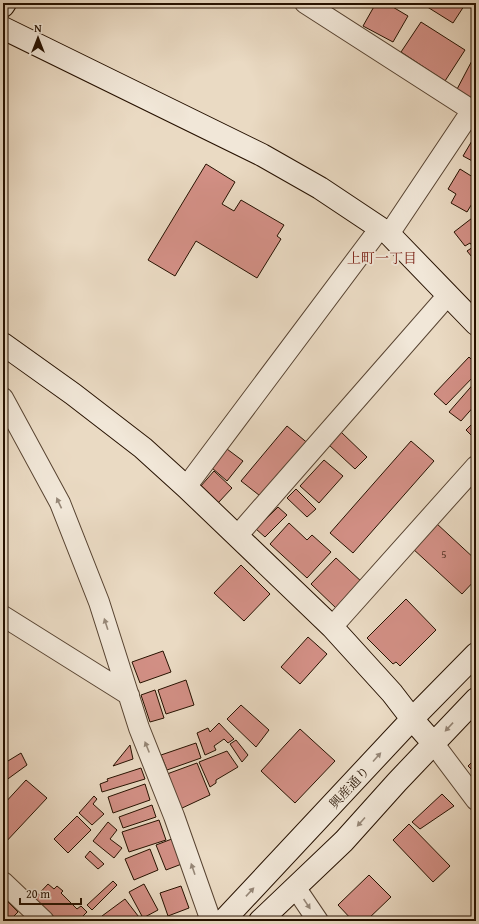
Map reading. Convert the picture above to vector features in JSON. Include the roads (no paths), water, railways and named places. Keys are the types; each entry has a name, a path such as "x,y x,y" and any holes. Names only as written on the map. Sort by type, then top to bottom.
{"street":[{"path":"186,487 474,112 305,3"},
{"path":"3,28 262,155 320,188 384,231 476,324"},
{"path":"237,536 448,295"},
{"path":"3,344 73,394 143,448 186,487 332,627 392,693 434,744 476,800"},
{"path":"3,398 60,503 99,602 139,728 174,816 211,921"},
{"path":"332,627 476,466"},
{"path":"3,616 129,695"},
{"name":"興産通り","path":"223,921 412,719 476,654"},
{"path":"260,921 344,841 476,698"},
{"path":"3,882 44,921"},
{"path":"295,887 318,921"}],"district":[{"name":"上町一丁目","path":"382,258"}]}
